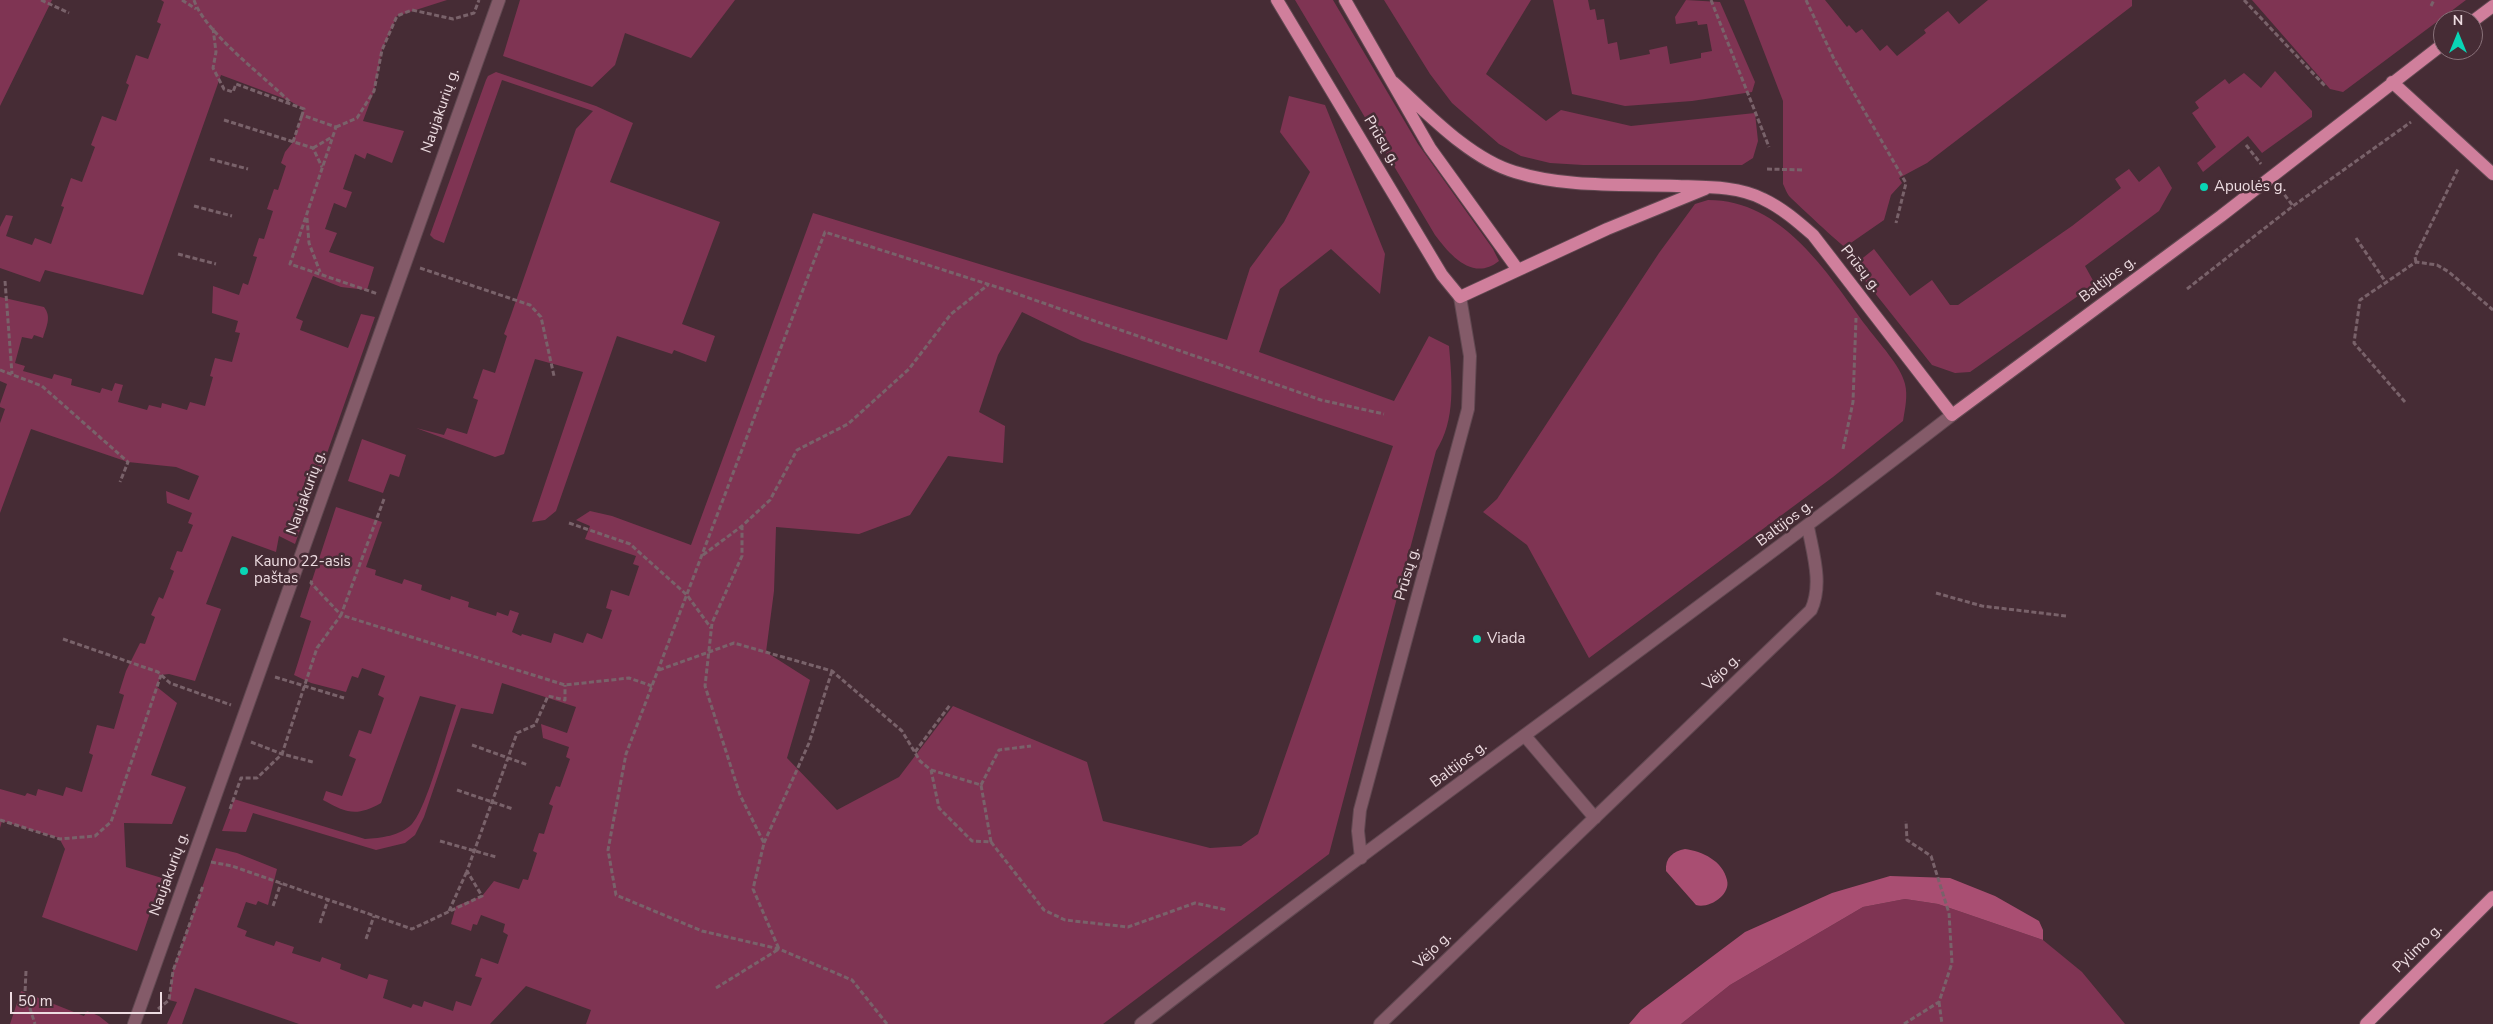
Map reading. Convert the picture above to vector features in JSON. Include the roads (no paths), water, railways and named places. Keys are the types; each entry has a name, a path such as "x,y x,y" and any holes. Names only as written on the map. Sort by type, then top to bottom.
{"main road":[{"name":"Prūsų g.","path":"1277,0 1442,275 1460,297"},
{"name":"Prūsų g.","path":"1345,0 1430,148 1518,270"},
{"name":"Baltijos g.","path":"1952,415 2221,216 2433,51"},
{"name":"Prūsų g.","path":"1393,82 1439,124 1480,155 1514,172 1574,183 1710,187 1762,198 1788,213 1813,235 1952,415"},
{"path":"2392,82 2493,174"},
{"path":"1460,297 1607,229 1710,187"},
{"name":"Pylimo g.","path":"2366,1024 2493,897"}],"street":[{"name":"Naujakurių g.","path":"134,1024 499,0"},
{"name":"Prūsų g.","path":"1361,858 1358,831 1360,810 1468,410 1470,356 1460,297"},
{"name":"Baltijos g.","path":"1142,1024 1361,858 1808,526 1952,415"},
{"name":"Vėjo g.","path":"1380,1024 1811,610 1818,586 1808,526"},
{"path":"1525,736 1595,818"}],"place":[{"name":"Apuolės g.","path":"2204,187"},
{"name":"Kauno 22-asis paštas","path":"244,571"},
{"name":"Viada","path":"1477,639"}]}
